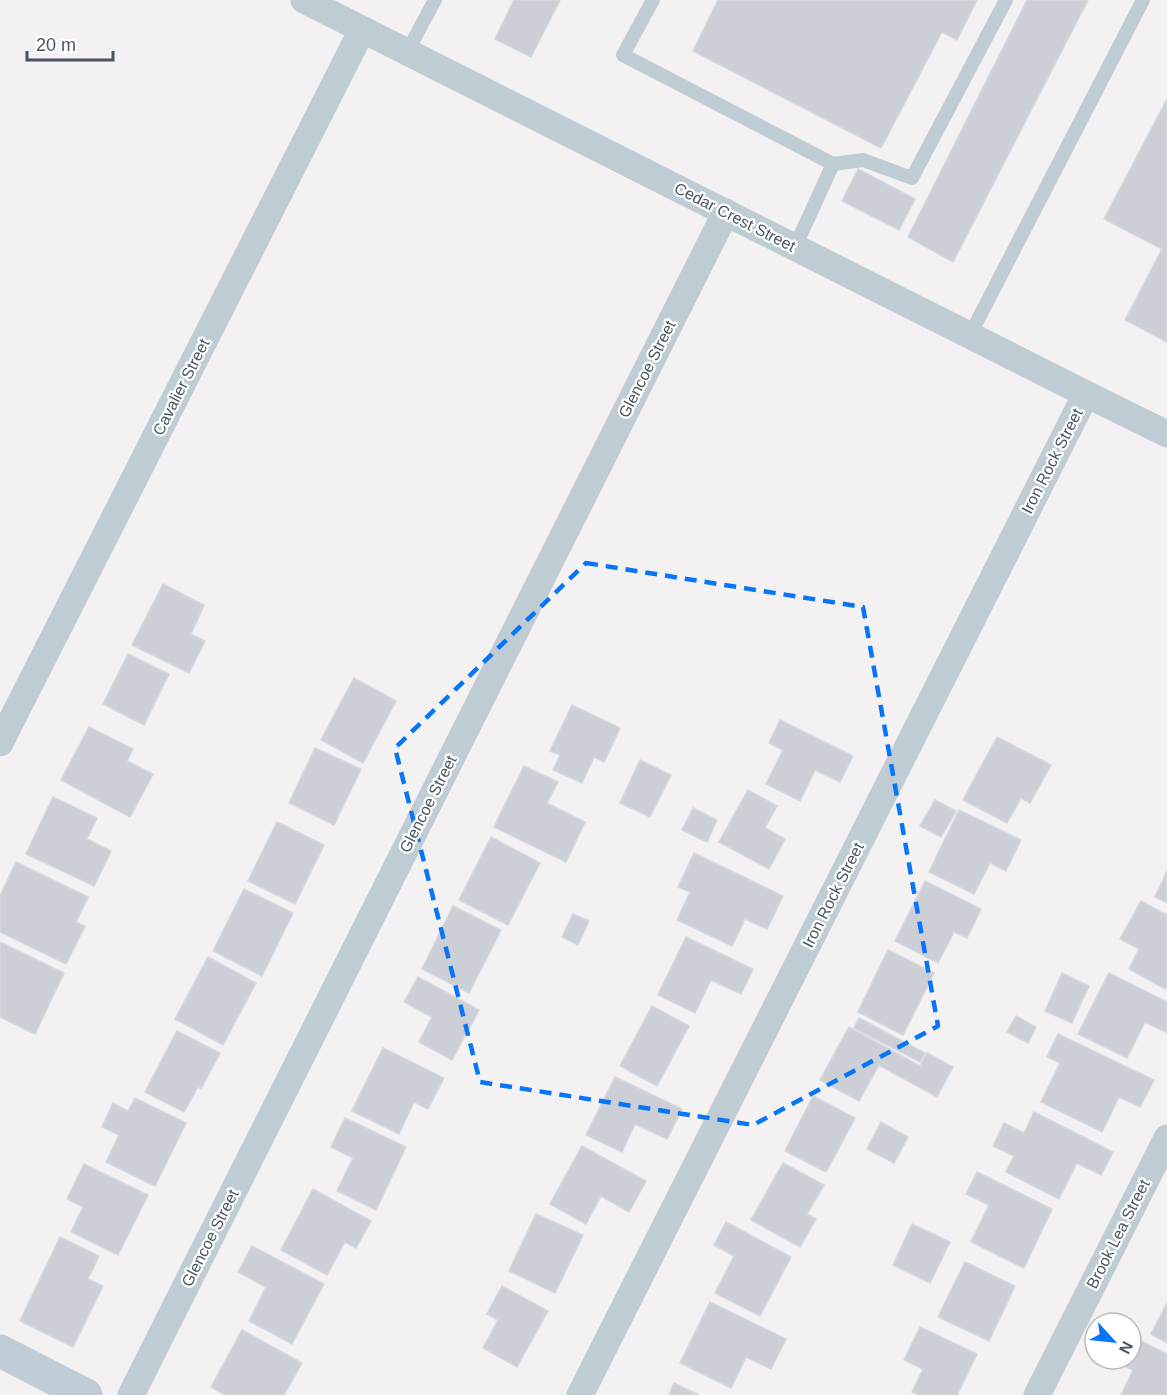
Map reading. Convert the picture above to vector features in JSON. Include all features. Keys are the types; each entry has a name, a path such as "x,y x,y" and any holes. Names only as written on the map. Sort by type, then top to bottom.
{"main road":[{"path":"0,1351 86,1395"}],"street":[{"name":"Cedar Crest Street","path":"304,0 1167,434"},
{"name":"Cavalier Street","path":"0,743 362,30"},
{"name":"Glencoe Street","path":"131,1395 726,212"},
{"name":"Iron Rock Street","path":"580,1395 1086,394"},
{"name":"Brook Lea Street","path":"1037,1395 1167,1138"}],"lane":[{"path":"407,52 435,0"},
{"path":"653,0 623,55 833,164 863,160 912,178 1006,0"},
{"path":"970,335 1143,0"},
{"path":"795,247 833,164"}],"highlighted area":[{"path":"586,563 863,607 938,1026 753,1125 480,1082 395,748"}],"building":[{"path":"514,0 560,0 531,57 495,39"},
{"path":"718,0 977,0 957,40 942,32 881,148 693,51"},
{"path":"1027,0 1088,0 953,262 908,237"},
{"path":"1167,99 1167,342 1125,320 1162,249 1104,219"},
{"path":"858,169 915,199 899,230 842,201"},
{"path":"163,584 204,605 191,634 205,641 189,673 132,645"},
{"path":"128,654 169,674 144,725 103,704"},
{"path":"354,678 396,701 363,763 321,740"},
{"path":"572,705 620,728 604,762 594,757 582,783 553,770 560,755 550,751"},
{"path":"780,720 853,756 840,782 815,770 800,801 766,784 783,750 769,743"},
{"path":"89,727 133,749 127,761 153,774 130,817 61,780"},
{"path":"997,737 1051,765 1030,803 1021,798 1007,823 963,800"},
{"path":"315,748 361,769 334,825 289,803"},
{"path":"640,760 671,775 650,817 620,803"},
{"path":"524,766 558,782 547,803 585,822 566,862 494,827"},
{"path":"748,790 777,806 765,828 785,839 769,869 719,842"},
{"path":"53,797 97,818 87,839 111,851 94,886 26,854"},
{"path":"935,800 956,811 941,837 920,826"},
{"path":"693,808 717,820 707,842 682,830"},
{"path":"959,810 1021,840 1006,871 990,863 974,894 929,872"},
{"path":"277,822 324,845 295,904 248,881"},
{"path":"491,837 540,863 508,925 459,900"},
{"path":"694,853 783,896 767,929 745,919 732,946 677,920 690,892 678,887"},
{"path":"16,862 88,897 76,922 85,926 66,964 0,932 0,896"},
{"path":"1167,871 1167,903 1155,897"},
{"path":"925,881 981,909 967,938 954,932 938,963 895,941"},
{"path":"244,889 293,913 262,976 213,951"},
{"path":"1141,901 1167,915 1167,985 1165,989 1129,969 1139,949 1120,939"},
{"path":"453,906 501,930 469,993 422,969"},
{"path":"573,914 589,921 578,945 562,937"},
{"path":"686,937 753,969 741,994 711,980 695,1013 658,995"},
{"path":"0,942 64,973 35,1034 0,1017"},
{"path":"888,950 934,973 903,1035 858,1012"},
{"path":"208,957 256,983 223,1045 175,1019"},
{"path":"1062,973 1089,986 1072,1023 1045,1011"},
{"path":"1109,973 1167,1002 1167,1033 1145,1022 1127,1058 1078,1034"},
{"path":"418,977 479,1010 452,1060 419,1042 432,1017 404,1002"},
{"path":"652,1006 689,1026 657,1086 620,1066"},
{"path":"1016,1016 1036,1027 1028,1043 1007,1032"},
{"path":"859,1018 925,1053 920,1062 854,1028"},
{"path":"849,1027 920,1066 927,1053 953,1067 937,1097 879,1065 859,1101 820,1080"},
{"path":"177,1031 220,1053 201,1089 198,1087 184,1112 145,1092"},
{"path":"1058,1034 1154,1080 1140,1107 1119,1097 1102,1132 1041,1102 1060,1063 1047,1057"},
{"path":"383,1048 444,1078 428,1109 414,1102 399,1134 352,1111"},
{"path":"615,1077 682,1109 667,1139 635,1124 622,1152 586,1135"},
{"path":"813,1096 855,1118 826,1172 785,1151"},
{"path":"135,1098 186,1123 155,1186 106,1162 119,1135 102,1127 113,1103 128,1111"},
{"path":"1034,1112 1113,1152 1101,1175 1077,1163 1059,1199 1006,1172 1014,1156 993,1146 1004,1123 1024,1133"},
{"path":"345,1118 406,1147 376,1210 337,1191 353,1158 331,1147"},
{"path":"881,1122 908,1137 894,1163 867,1149"},
{"path":"582,1146 646,1181 629,1212 601,1196 586,1224 550,1204"},
{"path":"783,1163 824,1185 807,1214 816,1219 800,1247 751,1220"},
{"path":"84,1164 148,1195 118,1255 71,1232 83,1207 67,1199"},
{"path":"977,1172 1052,1209 1024,1268 971,1242 989,1205 966,1194"},
{"path":"313,1189 371,1221 356,1248 345,1242 327,1275 281,1250"},
{"path":"536,1214 583,1235 555,1293 509,1271"},
{"path":"726,1222 791,1257 760,1316 715,1293 734,1256 714,1245"},
{"path":"912,1224 950,1242 930,1283 893,1265"},
{"path":"60,1237 99,1256 88,1279 103,1286 73,1347 20,1321"},
{"path":"252,1246 324,1284 292,1344 249,1321 266,1287 238,1272"},
{"path":"965,1262 1015,1286 989,1341 938,1317"},
{"path":"502,1286 548,1311 517,1367 483,1348 498,1320 487,1314"},
{"path":"710,1302 786,1339 771,1369 746,1357 731,1388 680,1363"},
{"path":"1167,1303 1167,1343 1151,1334"},
{"path":"920,1327 977,1354 957,1395 920,1395 912,1392 923,1369 904,1360"},
{"path":"242,1330 302,1363 284,1395 225,1395 211,1387"},
{"path":"1143,1342 1167,1354 1167,1395 1121,1395 1133,1371 1143,1371"},
{"path":"674,1383 699,1395 669,1395"}]}
